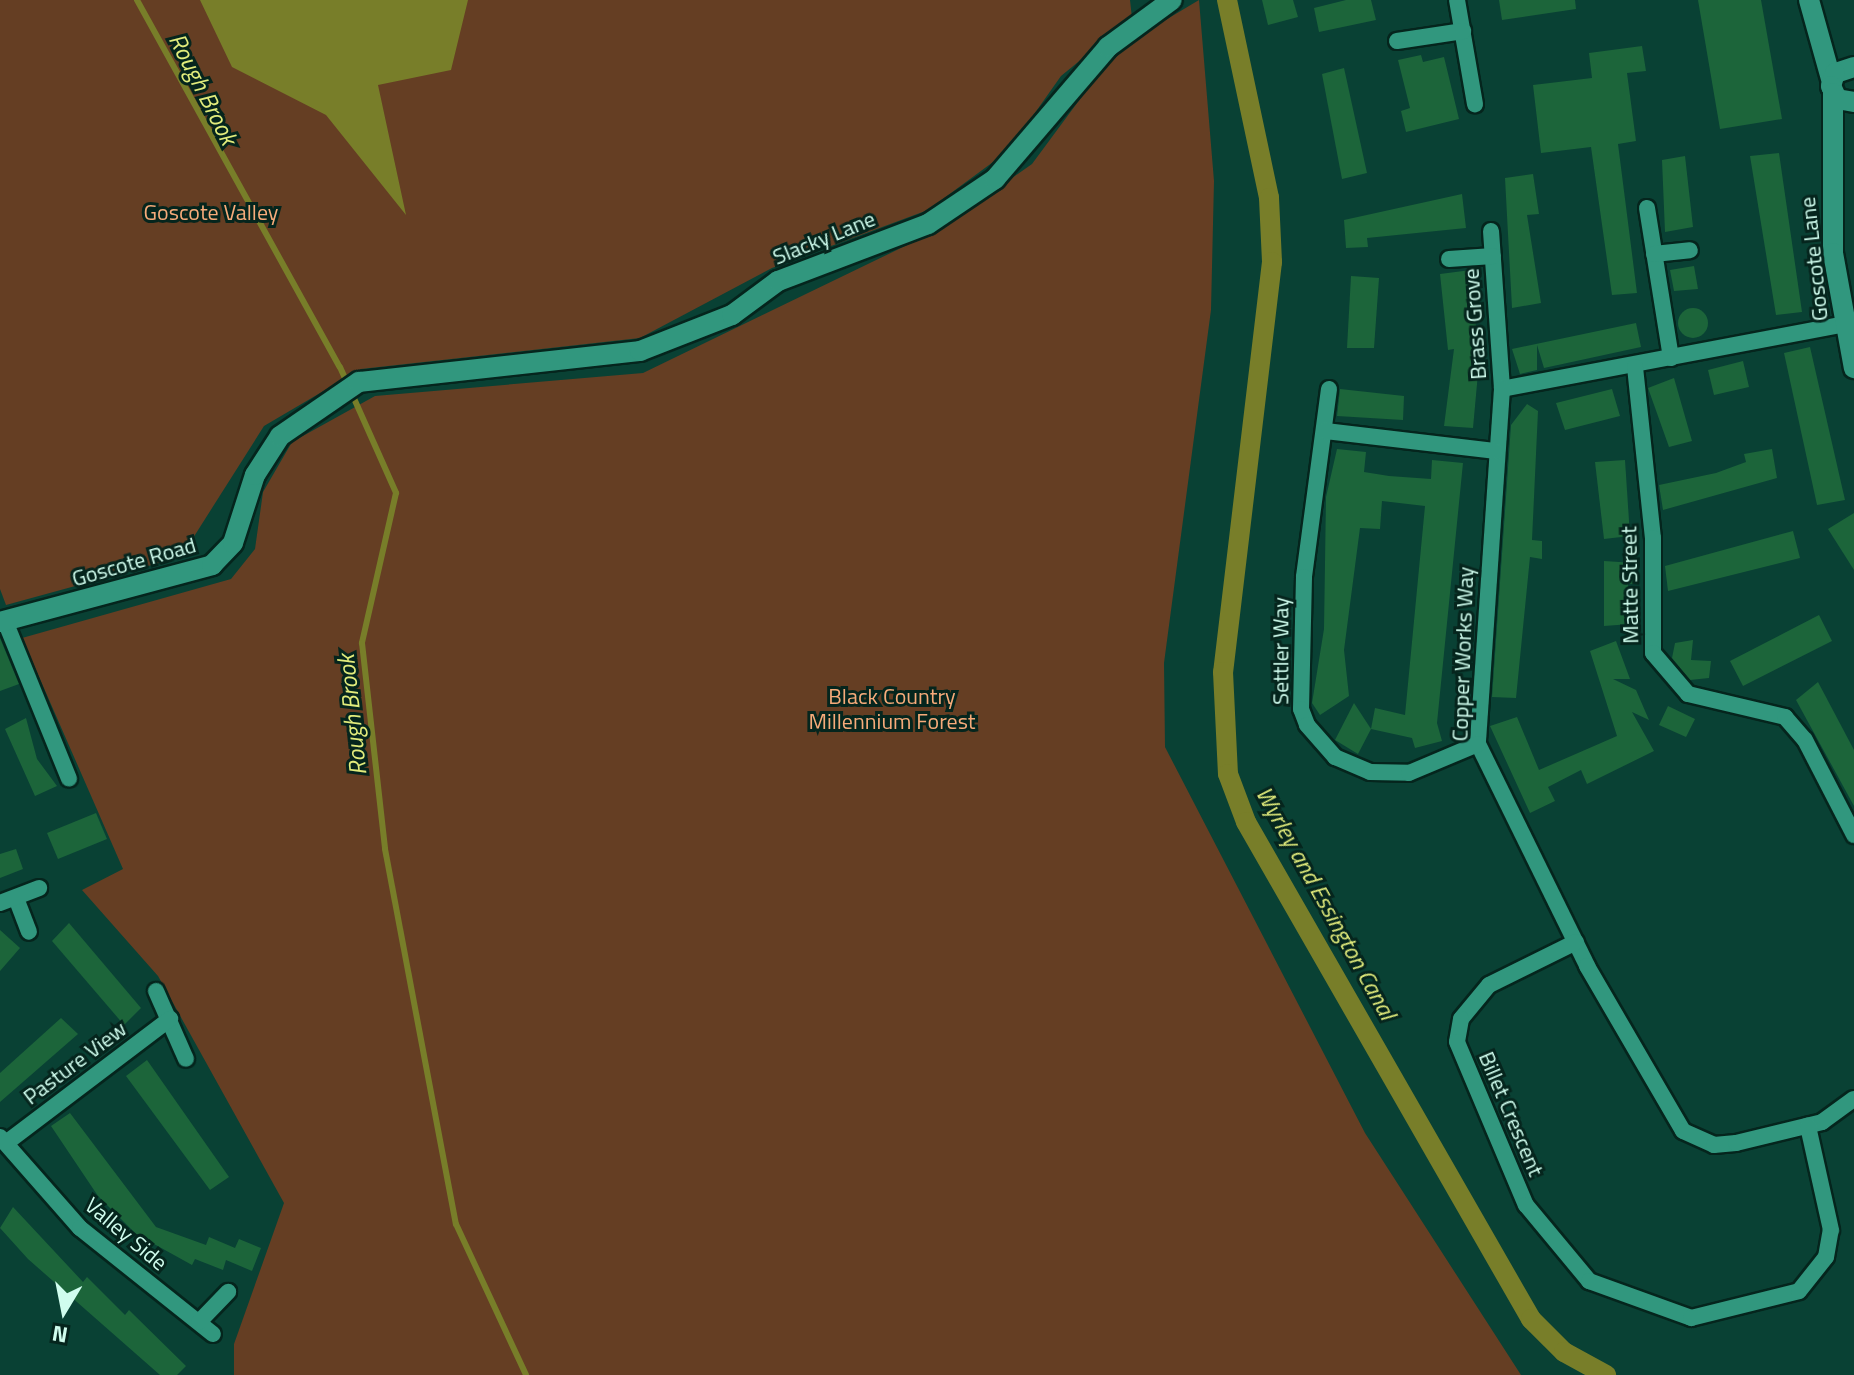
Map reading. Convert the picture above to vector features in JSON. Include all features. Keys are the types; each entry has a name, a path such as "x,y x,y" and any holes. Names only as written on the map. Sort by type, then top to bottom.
{"street":[{"name":"Slacky Lane","path":"330,401 359,382 640,351 732,315 778,281 928,224 995,179 1108,47 1172,0"},
{"path":"1457,0 1475,104"},
{"name":"Goscote Lane","path":"1809,0 1832,86 1835,145 1831,221 1854,368"},
{"path":"1397,41 1463,31"},
{"path":"1821,41 1852,67 1832,86 1854,102"},
{"name":"Goscote Lane","path":"1835,145 1854,109"},
{"path":"1647,208 1671,358"},
{"name":"Brass Grove","path":"1491,231 1502,389"},
{"path":"1654,254 1690,250"},
{"name":"Brass Grove","path":"1449,259 1493,256"},
{"path":"1502,389 1635,367 1845,324"},
{"name":"Matte Street","path":"1635,367 1653,538 1653,653 1688,694 1785,717 1805,740 1854,835"},
{"name":"Settler Way","path":"1329,389 1304,577 1301,709 1307,725 1335,757 1370,772 1409,773 1478,744"},
{"name":"Copper Works Way","path":"1502,389 1495,451 1478,744 1576,942 1683,1131 1714,1145 1808,1126 1854,1099"},
{"name":"Goscote Road","path":"69,779 2,622 212,565 233,543 255,475 280,436 330,401"},
{"path":"1325,431 1495,451"},
{"path":"29,932 8,900 39,888"},
{"name":"Billet Crescent","path":"1576,942 1489,985 1461,1019 1457,1042 1526,1205 1589,1281 1691,1318 1799,1291 1826,1257 1831,1230 1808,1126"},
{"path":"156,991 186,1059"},
{"name":"Pasture View","path":"3,1140 170,1019"},
{"name":"Valley Side","path":"3,1140 80,1228 213,1334"},
{"path":"199,1322 228,1292"}],"green space":[{"name":"Goscote Valley","path":"0,0 1130,0 1132,18 1061,76 1008,151 928,210 772,268 640,338 361,369 264,426 181,557 6,605 0,589"},
{"name":"Black Country Millennium Forest","path":"1199,0 1214,181 1211,310 1164,663 1165,747 1365,1133 1521,1375 234,1375 234,1344 284,1203 158,976 82,890 123,869 22,638 231,579 255,549 263,492 292,442 375,396 643,373 936,231 1032,164 1117,49"}],"shaded area":[{"path":"200,0 468,0 451,70 378,85 406,215 326,115 232,67"}],"building":[{"path":"1262,0 1293,0 1298,17 1268,25"},
{"path":"1346,0 1371,0 1376,20 1319,32 1314,8"},
{"path":"1499,0 1575,0 1576,9 1502,20"},
{"path":"1698,0 1761,0 1782,119 1720,129"},
{"path":"1642,46 1646,71 1627,73 1636,141 1618,144 1637,293 1612,295 1591,147 1541,153 1533,85 1592,78 1589,53"},
{"path":"1421,55 1423,62 1444,57 1459,119 1406,132 1401,111 1410,108 1398,60"},
{"path":"1344,68 1367,173 1342,179 1322,74"},
{"path":"1779,153 1802,312 1776,315 1750,156"},
{"path":"1685,156 1693,227 1665,232 1662,160"},
{"path":"1533,174 1539,214 1527,215 1541,303 1512,308 1505,178"},
{"path":"1462,194 1466,228 1367,238 1368,247 1346,248 1344,220"},
{"path":"1694,266 1698,289 1674,291 1670,270"},
{"path":"1471,270 1479,362 1473,428 1444,426 1454,349 1448,350 1440,274"},
{"path":"1351,276 1379,278 1374,348 1347,348"},
{"path":"1693,308 1699,309 1707,317 1707,329 1699,337 1693,338 1687,337 1679,329 1678,323 1679,317 1687,309"},
{"path":"1636,323 1641,347 1544,368 1537,345 1537,370 1520,374 1512,349"},
{"path":"1810,347 1845,500 1817,505 1784,353"},
{"path":"1743,361 1749,387 1714,395 1708,370"},
{"path":"1674,378 1692,441 1669,447 1648,388"},
{"path":"1340,389 1404,396 1403,420 1337,416"},
{"path":"1612,389 1620,416 1565,430 1556,403"},
{"path":"1527,404 1538,411 1532,540 1542,541 1542,559 1530,557 1516,698 1492,697 1511,425"},
{"path":"1337,449 1366,452 1364,472 1389,476 1431,479 1432,460 1463,463 1437,723 1442,741 1415,748 1412,738 1371,729 1375,708 1405,715 1425,506 1382,501 1380,529 1360,528 1344,650 1349,696 1320,715 1312,703 1324,629 1326,497"},
{"path":"1772,449 1777,478 1663,510 1659,485 1716,473 1746,462 1744,454"},
{"path":"1625,460 1630,536 1604,539 1595,462"},
{"path":"1854,513 1854,570 1828,529"},
{"path":"1793,531 1800,558 1668,591 1665,566"},
{"path":"1604,561 1635,563 1634,584 1628,584 1631,624 1604,626"},
{"path":"1819,615 1832,641 1743,686 1730,661"},
{"path":"0,638 19,684 0,691"},
{"path":"1693,640 1691,660 1711,661 1709,678 1690,680 1672,658 1675,643"},
{"path":"1616,641 1630,679 1613,679 1636,690 1649,720 1632,712 1654,751 1587,784 1581,770 1548,787 1555,801 1530,813 1490,726 1517,717 1539,770 1617,736 1590,651"},
{"path":"1818,682 1854,750 1854,806 1796,700"},
{"path":"1354,703 1371,729 1358,754 1335,740"},
{"path":"1668,706 1695,719 1686,737 1659,725"},
{"path":"26,718 37,759 57,786 35,796 5,729"},
{"path":"96,813 107,839 58,859 47,833"},
{"path":"16,849 23,869 0,878 0,854"},
{"path":"69,923 141,1008 124,1025 52,941"},
{"path":"0,930 20,948 0,971"},
{"path":"61,1018 78,1034 0,1102 0,1073"},
{"path":"147,1060 229,1177 210,1190 126,1076"},
{"path":"70,1113 156,1227 206,1245 209,1237 235,1248 239,1239 261,1248 252,1271 226,1260 223,1270 195,1259 192,1265 136,1234 98,1196 51,1126"},
{"path":"13,1207 83,1282 87,1277 125,1315 129,1310 186,1366 177,1375 160,1375 28,1259 0,1228"}],"waterway":[{"name":"Rough Brook","path":"137,0 340,367 396,493 362,643 385,849 456,1224 526,1375"},
{"name":"Wyrley and Essington Canal","path":"1227,0 1269,198 1272,262 1223,672 1228,774 1246,822 1531,1319 1564,1352 1606,1375"}]}
